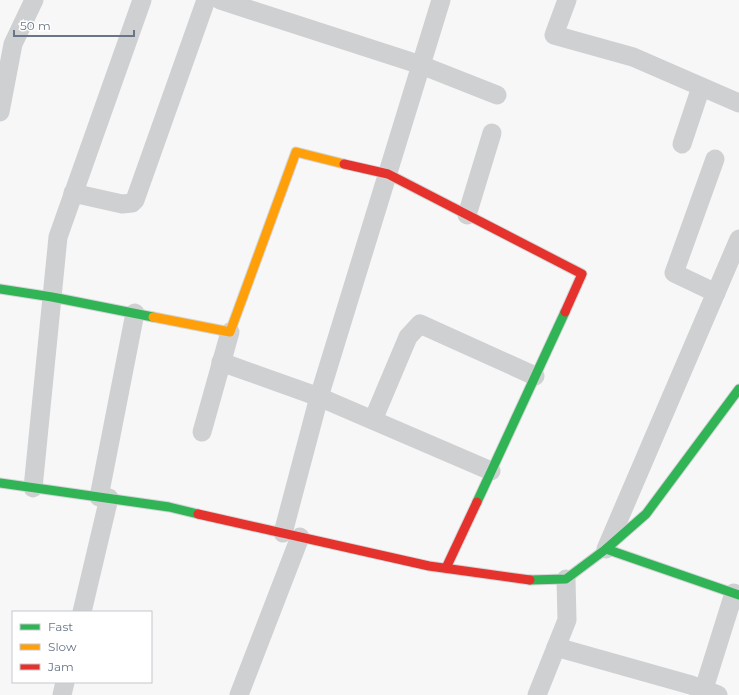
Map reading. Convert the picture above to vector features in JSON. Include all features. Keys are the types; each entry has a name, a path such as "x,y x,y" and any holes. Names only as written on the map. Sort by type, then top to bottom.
{"street":[{"path":"0,112 7,42 34,0"},
{"path":"33,488 58,236 142,0"},
{"path":"73,193 122,204 132,203 135,200 206,0"},
{"path":"220,0 421,65 497,95"},
{"path":"239,695 292,535 319,397 441,0"},
{"path":"567,0 554,35 633,57 739,103"},
{"path":"682,144 701,87"},
{"path":"467,215 492,133"},
{"path":"202,432 230,332 296,152 388,174 582,274 446,568"},
{"path":"715,159 674,273 716,293"},
{"path":"606,549 739,239"},
{"path":"0,289 52,297 230,332"},
{"path":"82,611 104,498 135,313"},
{"path":"372,420 408,337 420,324 535,376"},
{"path":"221,362 319,397 491,471"},
{"path":"0,483 169,507 429,566 525,580 566,579 606,549 646,514 739,389"},
{"path":"556,647 691,684 708,693 737,594 606,549"},
{"path":"536,695 567,620 566,579"},
{"path":"62,695 65,683"}],"traffic: fast":[{"path":"0,289 52,297 153,317"},
{"path":"477,502 565,312"},
{"path":"530,580 566,579 606,549 646,514 739,389"},
{"path":"0,483 169,507 198,514"},
{"path":"606,549 739,595"}],"traffic: slow":[{"path":"153,317 230,332 296,152 344,164"}],"traffic: jam":[{"path":"344,164 388,174 582,274 565,312"},
{"path":"446,568 477,502"},
{"path":"198,514 429,566 530,580"}]}
